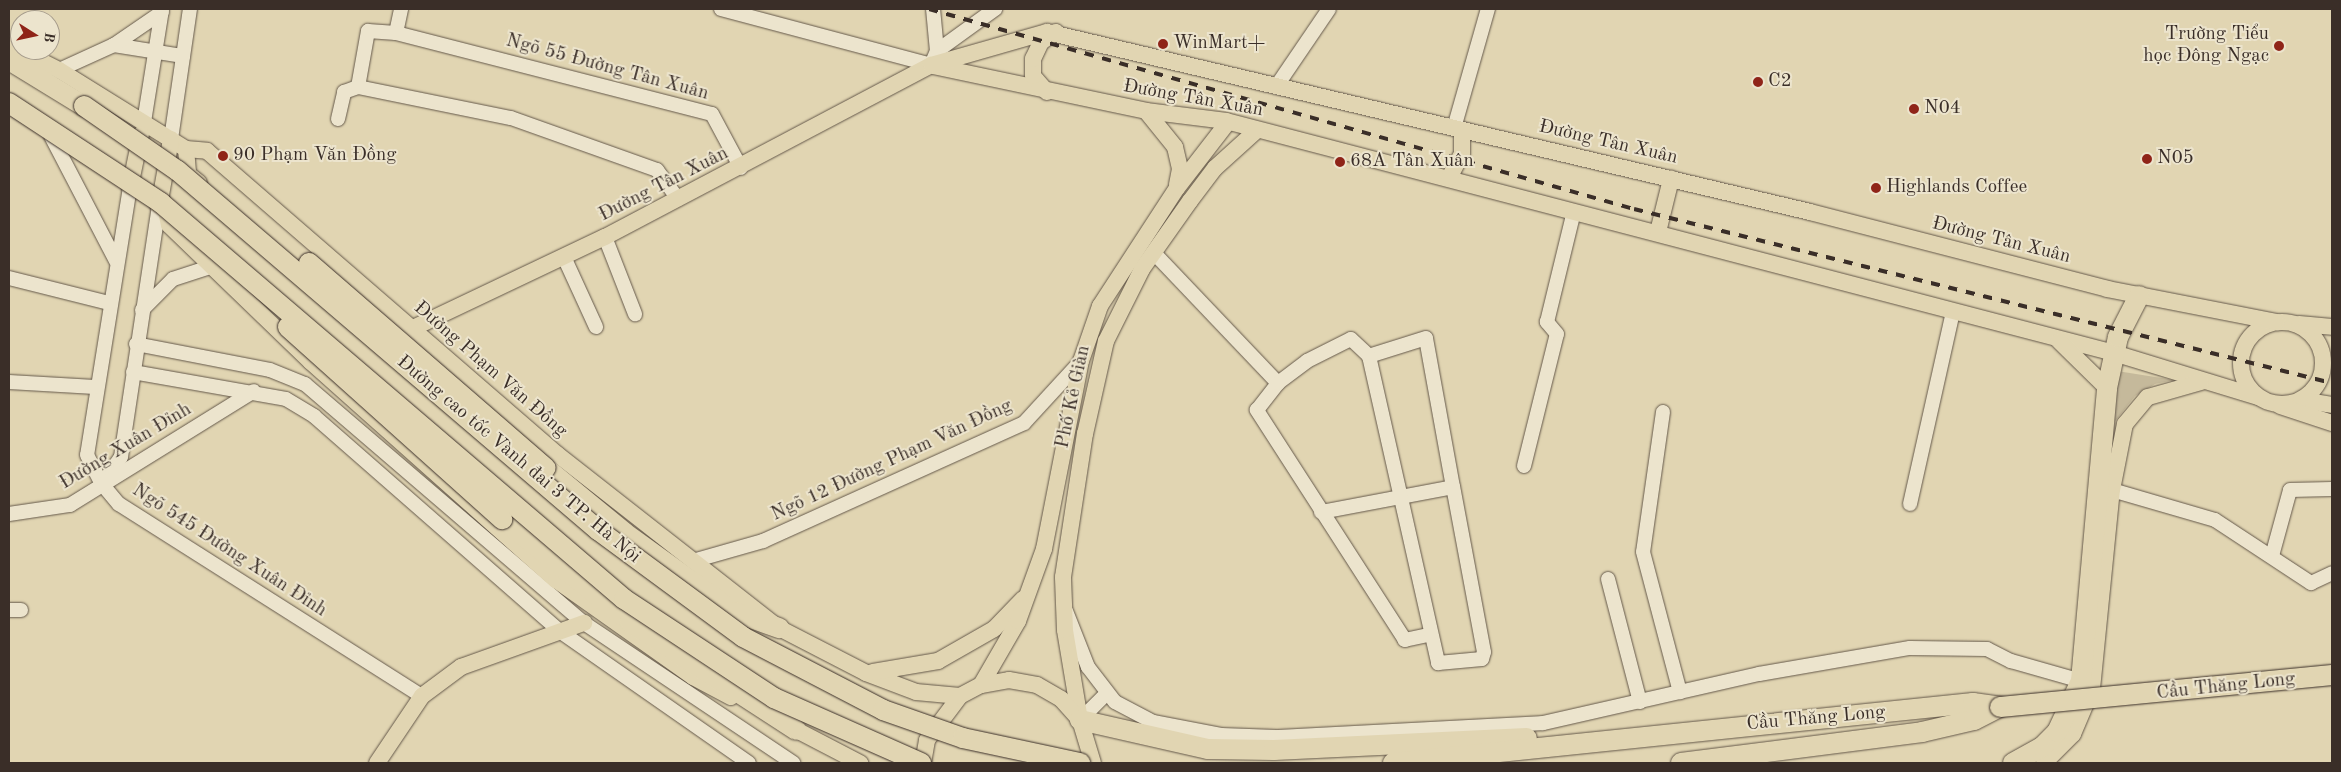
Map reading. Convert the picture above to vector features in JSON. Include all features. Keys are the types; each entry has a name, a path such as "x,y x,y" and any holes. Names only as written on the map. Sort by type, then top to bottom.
{"highway":[{"name":"Đường cao tốc Vành đai 3 TP. Hà Nội","path":"9,60 84,106 178,171 598,530 743,637 883,710 963,738 1080,763"},
{"name":"Đường cao tốc Vành đai 3 TP. Hà Nội","path":"9,103 162,207 624,599 774,698 922,763"},
{"path":"84,106 251,215 546,468 625,533 734,612 779,628"},
{"path":"162,207 317,355 502,518 630,622 796,730"},
{"path":"2013,763 2042,747 2057,732 2081,681 2107,388 2114,352 2139,296"},
{"name":"Cầu Thăng Long","path":"1631,736 1973,703 2000,707 2332,675"},
{"name":"Cầu Thăng Long","path":"1730,757 1922,732 1974,720 2000,707"},
{"path":"1080,720 1208,749 1274,750 1631,736"},
{"path":"1393,763 1631,736"},
{"path":"1681,763 1730,757"},
{"path":"1705,763 1730,757"}],"main road":[{"name":"Đường Tân Xuân","path":"411,329 605,238 740,168 934,58 1037,34 1056,32 1276,87 1671,179 2139,296 2277,322"},
{"path":"1047,92 1033,76 1033,59 1041,42 1056,32"},
{"name":"Đường Phạm Văn Đồng","path":"9,45 59,70 186,149 207,151 411,329 630,514 696,560 779,628 866,673 916,692 960,696"},
{"name":"Đường Tân Xuân","path":"934,58 1047,92 1146,111 1228,122 1449,178 1658,232 1953,312 2114,352 2201,382 2258,397"},
{"path":"9,110 162,207 178,211 571,564 741,683 796,730"},
{"path":"1146,111 1175,147 1180,169 1177,188"},
{"path":"130,187 144,122"},
{"name":"Phố Kẻ Giàn","path":"981,685 1008,640 1031,589 1058,491 1072,402 1081,361 1113,282 1177,188 1228,122"},
{"path":"1449,178 1462,154 1458,129"},
{"name":"Phố Kẻ Giàn","path":"1093,763 1080,720 1063,606 1069,526 1091,406 1116,316 1154,253 1215,168 1257,130"},
{"path":"171,139 162,207 169,225 360,407 556,580 693,677 860,763"},
{"path":"186,149 188,174 348,304 627,542 734,620 779,628"},
{"path":"1658,232 1671,179"},
{"path":"2332,327 2277,322 2257,330 2244,348 2244,380 2258,397 2332,423"},
{"path":"2297,324 2326,350 2321,378 2301,400"},
{"path":"2055,338 2107,388"},
{"path":"2044,763 2073,734 2092,688 2117,449 2137,406 2157,392 2201,382"},
{"path":"2278,405 2301,400 2332,404"},
{"path":"1072,402 1091,406"},
{"path":"866,673 912,668 959,650 994,628 1031,589"},
{"path":"377,763 422,696 461,667 584,623"},
{"path":"922,763 927,740 960,696 981,685 1009,680 1037,685 1061,699 1080,720"}],"street":[{"path":"171,139 190,9"},
{"path":"396,34 401,9"},
{"path":"721,9 934,58"},
{"path":"933,9 934,58"},
{"path":"934,58 995,9"},
{"path":"1276,87 1329,9"},
{"path":"1458,129 1488,9"},
{"path":"59,70 114,45 162,11"},
{"path":"144,122 162,11"},
{"name":"Ngõ 55 Đường Tân Xuân","path":"358,87 368,31 396,34 462,49 712,114 740,168"},
{"path":"114,45 183,56"},
{"path":"338,119 344,92 358,87 511,118 657,170 678,199"},
{"path":"51,136 116,261"},
{"name":"Ngõ 545 Đường Xuân Đỉnh","path":"130,187 95,386 87,455 102,484 119,504 422,696"},
{"path":"102,484 121,457 136,344 162,207"},
{"path":"1524,466 1557,334 1547,322 1574,211"},
{"path":"605,238 635,314"},
{"path":"1154,253 1278,383"},
{"path":"564,258 596,327"},
{"path":"142,310 173,280 213,266"},
{"path":"9,278 109,304"},
{"path":"1910,504 1953,312"},
{"path":"1369,356 1426,338 1482,659 1438,663 1428,635 1404,496 1369,356 1350,339 1307,361 1278,383 1257,410 1405,640 1428,635"},
{"path":"136,344 270,370 305,384 584,623 793,763"},
{"name":"Ngõ 12 Đường Phạm Văn Đồng","path":"696,560 763,541 1024,423 1081,361"},
{"path":"133,372 254,391 286,399 314,416 561,632 749,763"},
{"path":"9,382 95,386"},
{"name":"Đường Xuân Đỉnh","path":"9,514 70,505 254,391"},
{"path":"1663,412 1643,552 1680,692"},
{"path":"1321,512 1453,487"},
{"path":"2272,556 2290,490 2332,489"},
{"path":"2112,490 2215,520 2272,556 2311,584 2332,573"},
{"path":"1608,579 1640,702"},
{"path":"1063,606 1088,668 1106,694 1152,722 1186,731 1276,737 1543,722 1839,658 1910,648 1986,649 2010,662 2081,681"},
{"path":"1080,720 1106,694"}],"shaded area":[{"path":"2117,371 2174,380 2155,384 2135,396 2112,425"}],"railway":[{"path":"929,9 1634,209 2332,383"}],"place":[{"name":"WinMart+","path":"1163,44"},
{"name":"Trường Tiểu học Đông Ngạc","path":"2279,46"},
{"name":"C2","path":"1758,82"},
{"name":"N04","path":"1914,109"},
{"name":"90 Phạm Văn Đồng","path":"223,156"},
{"name":"N05","path":"2147,159"},
{"name":"68A Tân Xuân","path":"1340,162"},
{"name":"Highlands Coffee","path":"1876,188"}]}
